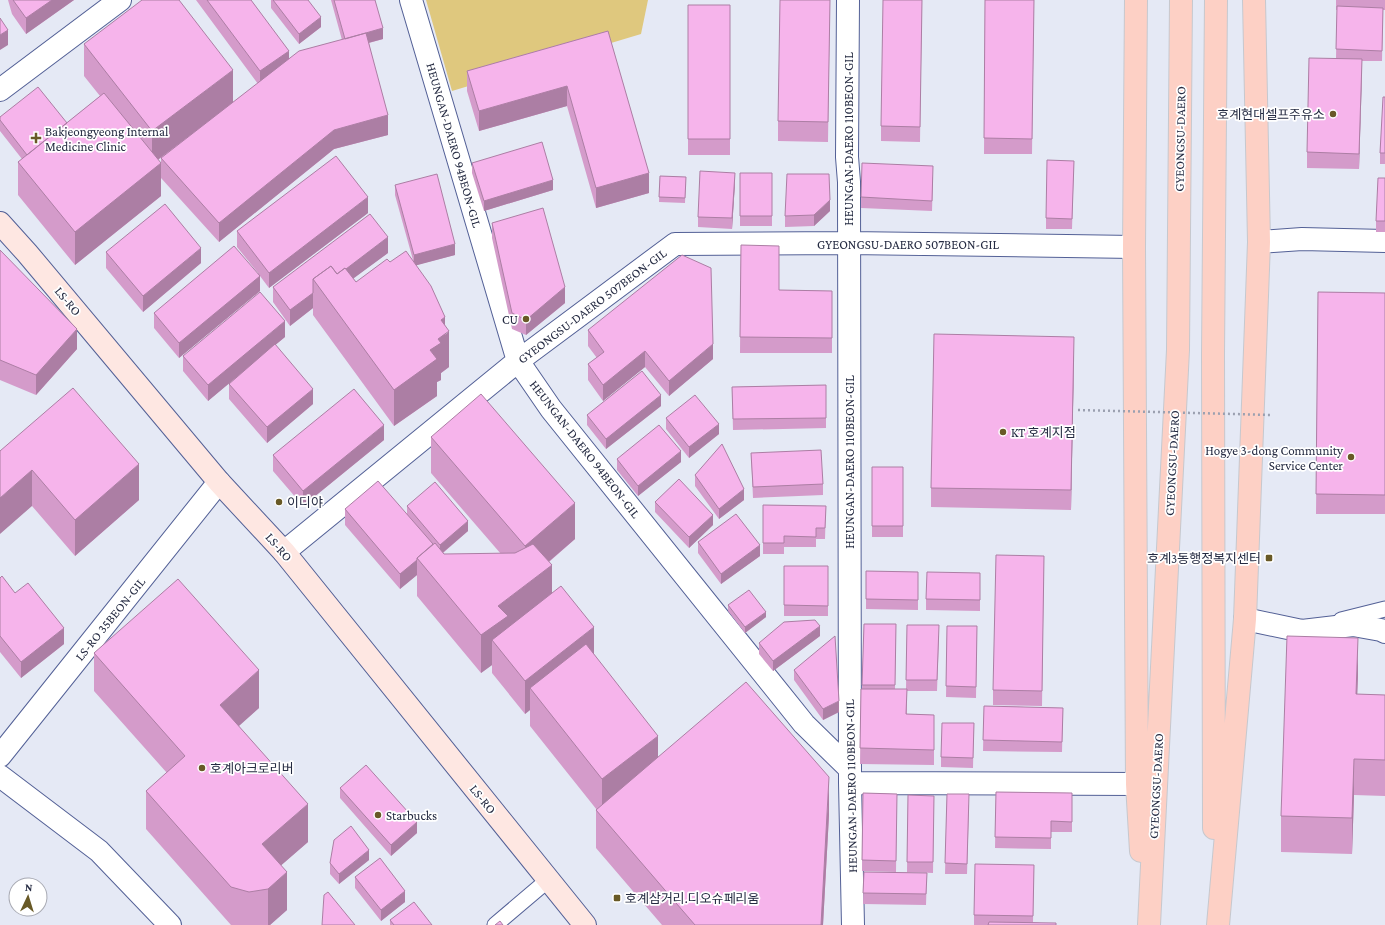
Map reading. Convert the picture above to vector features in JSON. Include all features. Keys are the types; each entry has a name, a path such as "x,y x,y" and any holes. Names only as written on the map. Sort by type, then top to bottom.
{"main road":[{"path":"1136,0 1134,247 1137,784 1144,925"},
{"name":"GYEONGSU-DAERO","path":"1149,925 1178,350 1181,0"},
{"path":"1214,925 1213,354 1216,0"},
{"path":"1218,925 1245,619 1258,242 1254,0"}],"street":[{"path":"0,90 120,0"},
{"name":"HEUNGAN-DAERO 94BEON-GIL","path":"411,0 518,361 551,409 804,724 850,776"},
{"name":"HEUNGAN-DAERO 110BEON-GIL","path":"848,0 847,157 849,243 850,776 853,925"},
{"name":"LS-RO","path":"0,223 27,252 219,482 284,552 585,925"},
{"path":"1258,242 1302,239 1385,241"},
{"name":"GYEONGSU-DAERO 507BEON-GIL","path":"284,552 518,361 675,244 849,243 1134,247"},
{"name":"LS-RO 35BEON-GIL","path":"0,756 219,482"},
{"path":"1245,619 1302,630 1353,625 1385,632"},
{"path":"0,776 99,850 170,925"},
{"name":"GYEONGSU-DAERO","path":"850,776 1137,784"}],"lane":[{"path":"1302,630 1385,609"},
{"path":"495,925 548,880"}],"path":[{"path":"1078,410 1272,416"}],"shaded area":[{"path":"426,0 648,0 641,34 452,91"}],"building":[{"path":"13,0 52,0 26,18"},
{"path":"142,0 179,0 233,70 152,131 84,44"},
{"path":"207,0 251,0 289,51 260,71"},
{"path":"273,0 308,0 321,17 299,34"},
{"path":"334,0 375,0 383,28 345,39"},
{"path":"780,0 830,0 828,122 778,121"},
{"path":"883,0 922,0 920,127 881,126"},
{"path":"985,0 1034,0 1032,139 984,138"},
{"path":"688,5 730,5 730,139 688,139"},
{"path":"1337,6 1383,8 1382,51 1336,49"},
{"path":"0,18 8,30 0,35"},
{"path":"608,31 649,173 596,188 567,86 479,111 467,71"},
{"path":"366,33 388,115 334,130 219,223 161,158 299,51"},
{"path":"1309,58 1362,59 1359,154 1307,152"},
{"path":"38,87 67,123 27,155 0,120 0,117"},
{"path":"104,93 161,163 75,232 18,162"},
{"path":"1383,97 1385,97 1385,153 1380,153"},
{"path":"542,142 553,180 484,201 472,163"},
{"path":"336,156 368,197 269,273 237,231"},
{"path":"1047,160 1074,161 1072,219 1046,218"},
{"path":"862,163 933,166 932,201 861,197"},
{"path":"700,171 735,173 732,218 698,217"},
{"path":"740,173 772,173 772,216 740,216"},
{"path":"437,174 455,244 414,255 395,185"},
{"path":"787,174 829,174 830,200 814,215 785,216"},
{"path":"660,176 686,177 685,198 659,197"},
{"path":"1378,178 1385,178 1385,221 1376,221"},
{"path":"165,204 201,248 143,296 106,252"},
{"path":"543,208 565,287 526,320 512,313 492,223"},
{"path":"370,214 388,237 346,269 345,268 337,274 331,266 313,279 313,293 290,310 273,287"},
{"path":"741,245 779,246 779,290 832,291 832,338 740,337"},
{"path":"234,246 260,276 179,343 154,313"},
{"path":"0,250 77,329 36,375 0,360"},
{"path":"406,251 431,286 445,317 441,320 449,331 438,339 441,343 430,350 437,359 394,390 313,279 331,266 337,274 345,268 356,282 387,259 390,262"},
{"path":"682,255 711,268 713,344 669,381 645,351 603,385 588,364 604,352 588,330"},
{"path":"260,292 285,321 208,385 183,356"},
{"name":"Hogye 3-dong Community Service Center","path":"1318,292 1385,293 1385,495 1316,494"},
{"name":"KT 호계지점","path":"934,334 1074,337 1071,490 931,488"},
{"path":"275,344 313,389 267,427 229,384"},
{"path":"642,371 661,395 606,439 587,415"},
{"path":"826,385 826,418 733,419 732,387"},
{"path":"73,388 139,464 75,520 32,470 0,498 0,451"},
{"path":"354,389 384,425 303,491 273,455"},
{"path":"481,394 575,503 525,546 431,437"},
{"path":"695,395 719,424 689,447 666,418"},
{"path":"659,425 681,451 638,486 617,459"},
{"path":"722,444 744,489 719,509 695,475"},
{"path":"821,450 823,484 753,487 751,453"},
{"path":"872,467 903,467 903,526 872,526"},
{"path":"679,479 713,515 689,537 655,502"},
{"path":"378,481 433,544 400,574 345,509"},
{"path":"435,482 468,521 440,545 407,506"},
{"path":"763,505 826,506 825,528 816,528 816,537 784,536 784,543 763,543"},
{"path":"736,514 760,545 721,574 698,542"},
{"path":"435,543 444,554 515,553 533,544 552,565 498,606 508,616 481,635 417,558"},
{"path":"996,555 1044,556 1042,691 993,690"},
{"path":"784,566 828,566 828,606 784,605"},
{"path":"866,571 918,572 918,600 866,599"},
{"path":"927,572 980,573 980,600 926,599"},
{"path":"2,576 15,593 28,583 64,628 21,662 0,636 0,578"},
{"name":"호계아크로리버","path":"178,579 259,670 220,705 308,804 262,844 287,872 268,889 249,892 231,887 146,791 185,756 94,653"},
{"path":"561,586 594,627 525,681 492,640"},
{"path":"749,590 766,612 745,627 728,605"},
{"path":"815,620 820,626 773,661 759,643 784,622"},
{"path":"864,624 896,624 895,685 862,685"},
{"path":"907,625 939,625 937,680 906,680"},
{"path":"947,626 977,626 976,687 946,686"},
{"path":"835,636 839,701 823,709 794,670"},
{"path":"1287,636 1358,638 1356,694 1385,695 1385,760 1354,759 1352,818 1281,816"},
{"path":"586,644 658,736 602,779 530,688"},
{"path":"746,682 829,777 821,925 695,925 596,810"},
{"path":"861,689 907,689 906,714 934,715 934,750 860,748"},
{"path":"984,706 1063,708 1062,742 983,740"},
{"path":"942,723 974,723 973,758 941,757"},
{"name":"Starbucks","path":"366,765 417,822 391,845 340,788"},
{"path":"996,792 1072,793 1072,822 1051,821 1051,838 995,837"},
{"path":"863,793 897,794 896,861 862,860"},
{"path":"947,794 969,794 967,864 945,863"},
{"path":"908,795 934,796 933,862 907,862"},
{"path":"351,826 369,850 339,874 330,863 334,840"},
{"path":"380,858 405,891 381,910 355,877"},
{"path":"975,864 1034,865 1033,916 974,915"},
{"path":"864,872 927,873 926,894 863,893"},
{"path":"328,892 355,925 322,925 324,895"},
{"path":"414,902 432,925 394,925 390,920"},
{"path":"500,921 503,925 495,925"},
{"path":"989,922 1056,923 1056,925 988,925"}],"place":[{"name":"호계현대셀프주유소","path":"1333,114"},
{"name":"Bakjeongyeong Internal Medicine Clinic","path":"36,138"},
{"name":"CU","path":"526,319"},
{"name":"KT 호계지점","path":"1003,432"},
{"name":"Hogye 3-dong Community Service Center","path":"1351,457"},
{"name":"이디야","path":"279,502"},
{"name":"호계3동행정복지센터","path":"1269,558"},
{"name":"호계아크로리버","path":"202,768"},
{"name":"Starbucks","path":"378,815"},
{"name":"호계삼거리.디오슈페리움","path":"617,898"}]}
